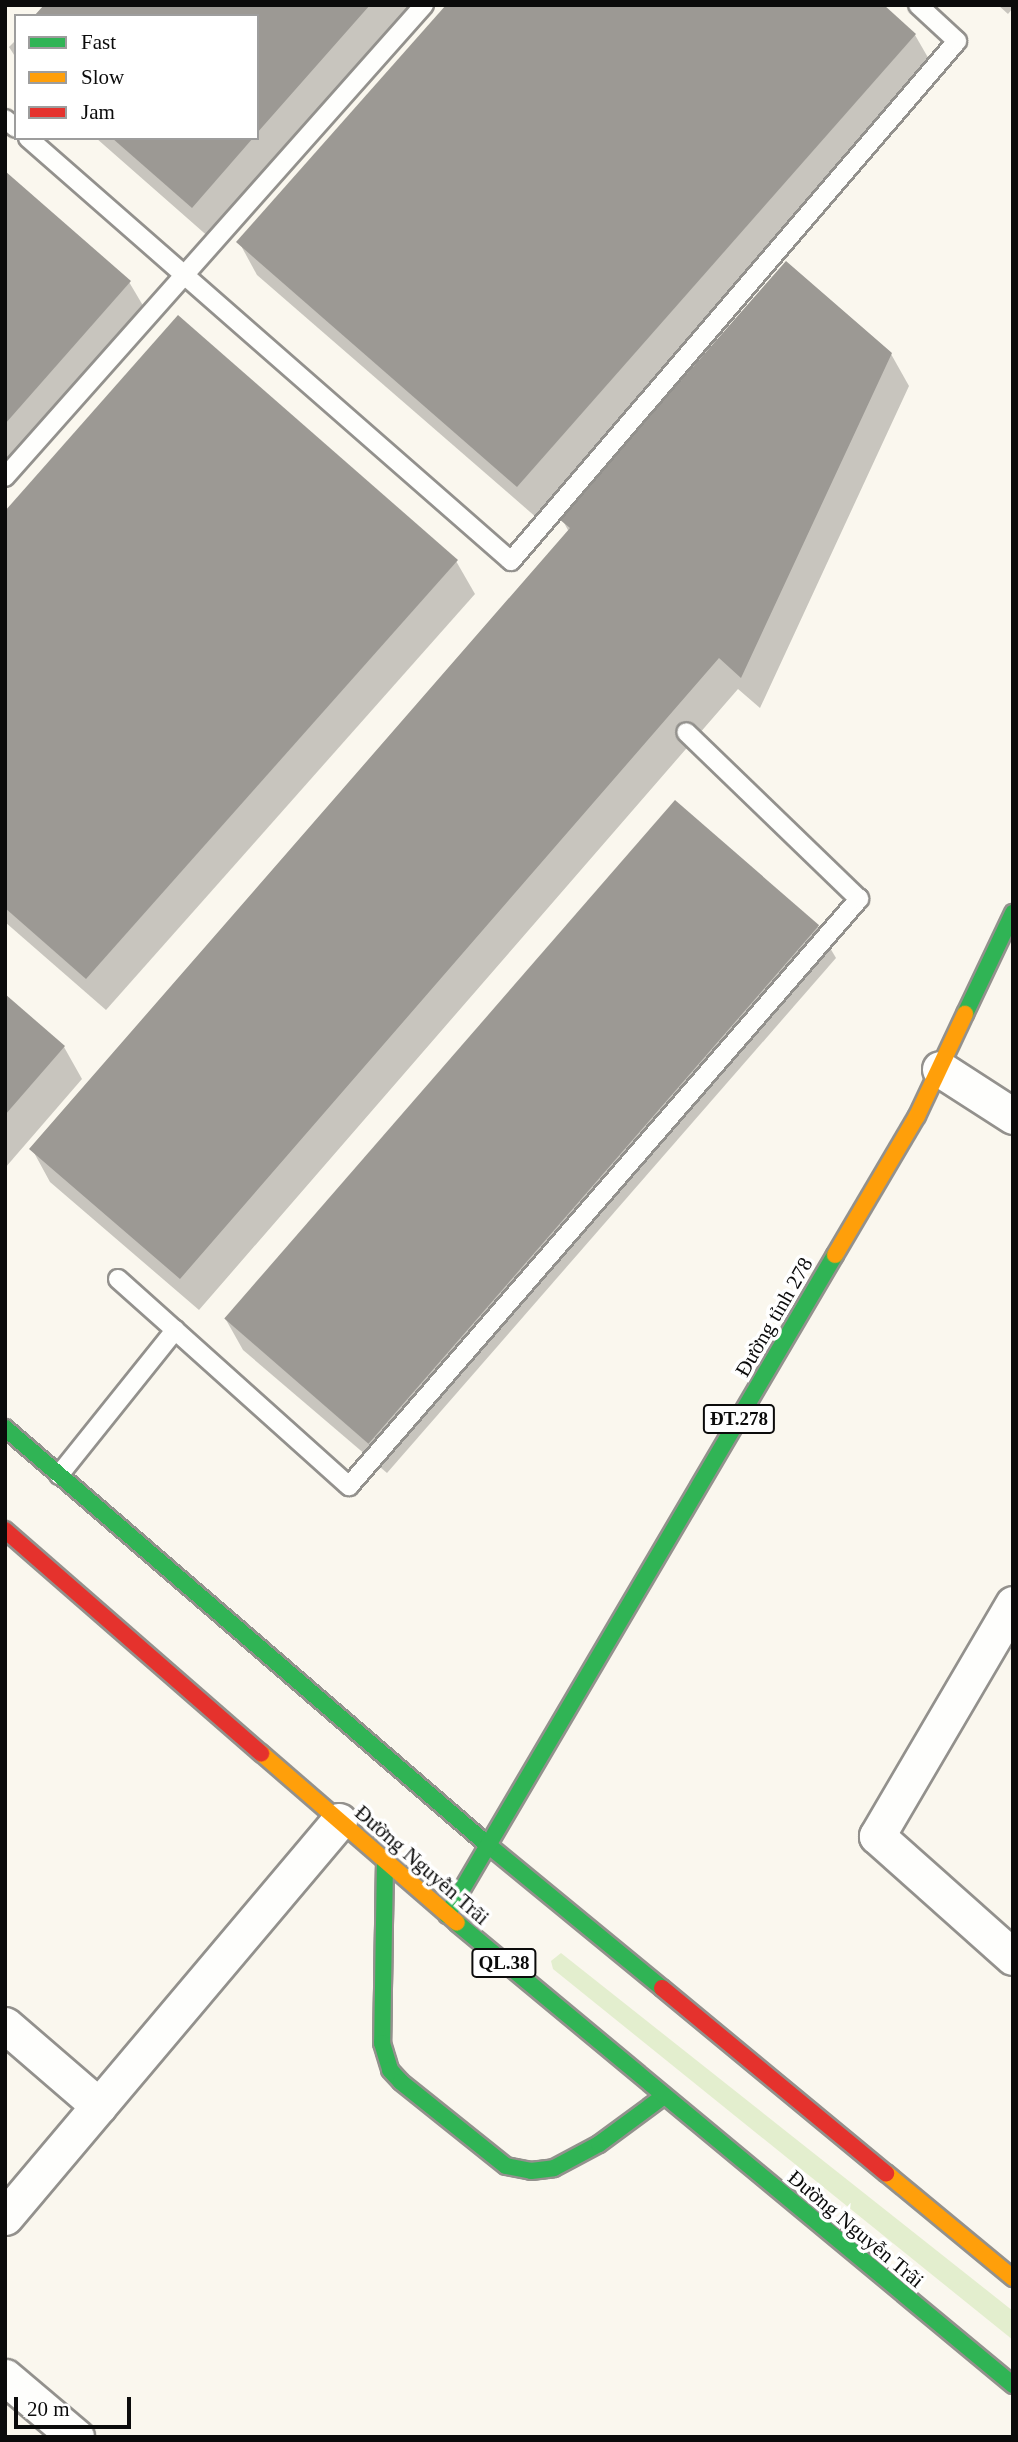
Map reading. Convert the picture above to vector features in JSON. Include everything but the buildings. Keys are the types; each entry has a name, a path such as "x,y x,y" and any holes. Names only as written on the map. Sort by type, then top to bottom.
{"main road":[{"name":"Đường tỉnh 278","path":"447,1915 917,1116 1013,913"},
{"path":"5,1428 488,1846 1013,2278"},
{"name":"Đường Nguyễn Trãi","path":"5,1530 447,1915 1013,2385"},
{"path":"385,1861 382,2043 390,2070 401,2082 506,2166 531,2171 554,2168 599,2144 664,2096"}],"street":[{"path":"940,1069 1013,1116"},
{"path":"1013,1604 877,1836 1013,1957"},
{"path":"5,2217 339,1821"},
{"path":"5,2025 99,2106"},
{"path":"5,2377 76,2437"}],"lane":[{"path":"5,477 424,5"},
{"path":"30,140 511,561 957,41 918,5"},
{"path":"118,1279 349,1486 859,899 686,732"},
{"path":"59,1475 175,1330"}],"green space":[{"path":"561,1953 1013,2311 1013,2340 553,1969 551,1961"}],"traffic: fast":[{"path":"965,1014 1013,913"},
{"path":"447,1915 835,1255"},
{"path":"5,1428 488,1845 662,1988"},
{"path":"385,1861 382,2043 390,2070 401,2082 506,2166 531,2171 554,2168 599,2144 664,2096"},
{"path":"457,1923 1013,2385"}],"traffic: slow":[{"path":"835,1255 917,1116 965,1014"},
{"path":"261,1753 457,1923"},
{"path":"886,2173 1013,2278"}],"traffic: jam":[{"path":"5,1530 261,1753"},
{"path":"662,1988 886,2173"}]}
